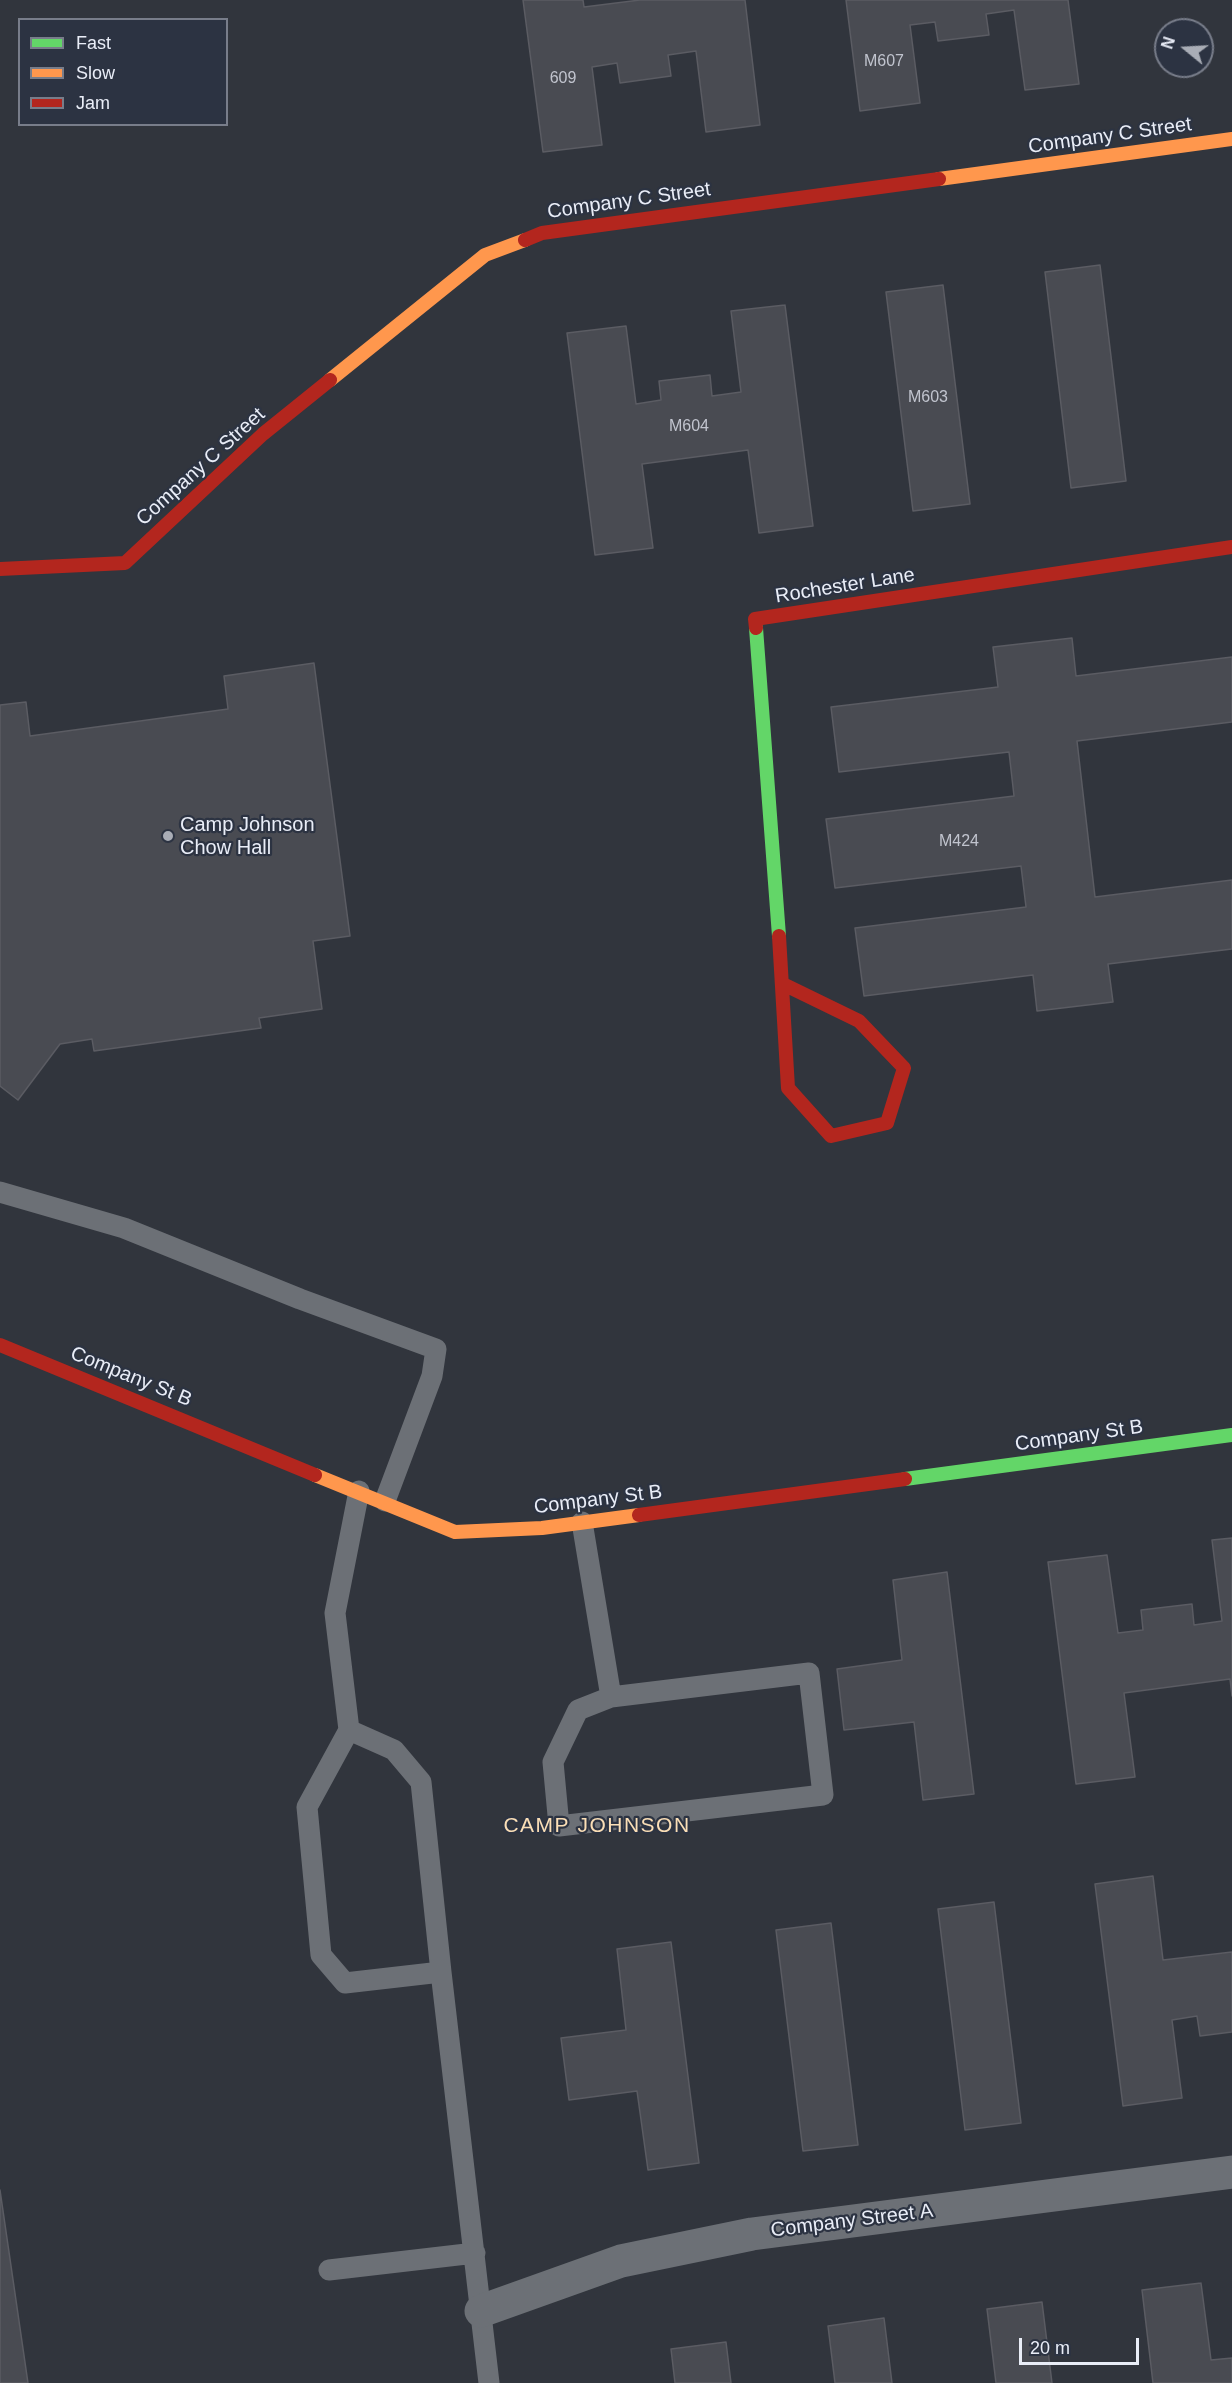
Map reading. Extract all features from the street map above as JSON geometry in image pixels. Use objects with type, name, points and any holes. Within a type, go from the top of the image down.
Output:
[{"type":"street","name":"Company C Street","points":[[0,569],[124,563],[263,434],[485,255],[542,233],[1232,139]]},
{"type":"street","name":"Rochester Lane","points":[[783,984],[860,1022],[904,1068],[887,1123],[831,1136],[788,1088],[783,984],[755,619],[1232,547]]},
{"type":"street","name":"Company St B","points":[[0,1345],[455,1532],[582,1522],[1232,1435]]},
{"type":"street","name":"Company Street A","points":[[481,2311],[621,2261],[752,2234],[1232,2172]]},
{"type":"lane","points":[[0,1192],[124,1228],[300,1299],[436,1349],[432,1377],[385,1502]]},
{"type":"lane","points":[[359,1491],[335,1612],[349,1730],[307,1807],[321,1955],[345,1983],[441,1972]]},
{"type":"lane","points":[[582,1522],[611,1697]]},
{"type":"lane","points":[[809,1673],[823,1795],[559,1827],[553,1762],[578,1710],[611,1697],[809,1673]]},
{"type":"lane","points":[[349,1730],[394,1750],[421,1782],[489,2383]]},
{"type":"lane","points":[[329,2270],[475,2253]]},
{"type":"building","points":[[523,0],[583,0],[584,7],[640,0],[745,0],[760,125],[706,132],[696,51],[668,55],[671,76],[620,83],[617,63],[592,67],[602,145],[543,152]]},
{"type":"building","points":[[846,0],[1068,0],[1079,84],[1025,90],[1014,10],[986,14],[989,35],[938,41],[935,22],[910,25],[920,103],[860,111]]},
{"type":"building","points":[[1100,265],[1126,481],[1071,488],[1045,272]]},
{"type":"building","points":[[943,285],[970,504],[913,511],[886,292]]},
{"type":"building","points":[[785,305],[813,526],[759,533],[748,450],[642,464],[653,548],[595,555],[567,333],[626,326],[636,404],[661,400],[659,381],[710,375],[712,396],[741,392],[731,311]]},
{"type":"building","points":[[1072,638],[1076,676],[1232,657],[1232,722],[1077,741],[1095,897],[1232,880],[1232,949],[1108,964],[1113,1002],[1037,1011],[1033,975],[864,996],[855,928],[1026,907],[1021,866],[835,888],[826,819],[1014,796],[1009,752],[839,772],[831,707],[998,687],[993,647]]},
{"type":"building","name":"Camp Johnson Chow Hall","points":[[314,663],[350,936],[313,941],[322,1009],[259,1018],[261,1028],[94,1051],[92,1039],[60,1044],[18,1100],[0,1086],[0,705],[26,702],[30,736],[228,709],[224,676]]},
{"type":"building","points":[[1232,1538],[1232,1696],[1230,1679],[1124,1693],[1135,1777],[1076,1784],[1048,1562],[1107,1555],[1118,1633],[1143,1630],[1141,1610],[1192,1604],[1194,1625],[1222,1621],[1212,1540]]},
{"type":"building","points":[[947,1572],[974,1794],[923,1800],[914,1722],[844,1730],[837,1669],[902,1660],[893,1580]]},
{"type":"building","points":[[1153,1876],[1163,1960],[1232,1952],[1232,2032],[1200,2036],[1197,2016],[1172,2020],[1182,2098],[1123,2106],[1095,1884]]},
{"type":"building","points":[[994,1902],[1021,2123],[965,2130],[938,1909]]},
{"type":"building","points":[[831,1923],[858,2145],[803,2151],[776,1930]]},
{"type":"building","points":[[671,1942],[699,2163],[648,2170],[637,2091],[569,2100],[561,2038],[626,2030],[617,1949]]},
{"type":"building","points":[[0,2190],[28,2383],[0,2383]]},
{"type":"building","points":[[1201,2283],[1211,2360],[1232,2358],[1232,2383],[1153,2383],[1142,2290]]},
{"type":"building","points":[[1042,2302],[1052,2383],[996,2383],[987,2309]]},
{"type":"building","points":[[884,2318],[892,2383],[835,2383],[828,2326]]},
{"type":"building","points":[[726,2342],[731,2383],[675,2383],[671,2349]]},
{"type":"traffic: fast","points":[[756,628],[779,936]]},
{"type":"traffic: fast","points":[[905,1479],[1232,1435]]},
{"type":"traffic: slow","points":[[939,179],[1232,139]]},
{"type":"traffic: slow","points":[[330,380],[485,255],[525,240]]},
{"type":"traffic: slow","points":[[315,1475],[455,1532],[542,1528],[639,1515]]},
{"type":"traffic: jam","points":[[525,240],[542,233],[939,179]]},
{"type":"traffic: jam","points":[[0,569],[125,563],[263,434],[330,380]]},
{"type":"traffic: jam","points":[[756,628],[755,619],[1232,547]]},
{"type":"traffic: jam","points":[[779,936],[788,1088],[831,1136],[887,1123],[904,1068],[859,1021],[783,984]]},
{"type":"traffic: jam","points":[[0,1345],[315,1475]]},
{"type":"traffic: jam","points":[[639,1515],[905,1479]]},
{"type":"place","name":"Camp Johnson Chow Hall","points":[[168,836]]},
{"type":"district","name":"CAMP JOHNSON","points":[[597,1826]]}]
